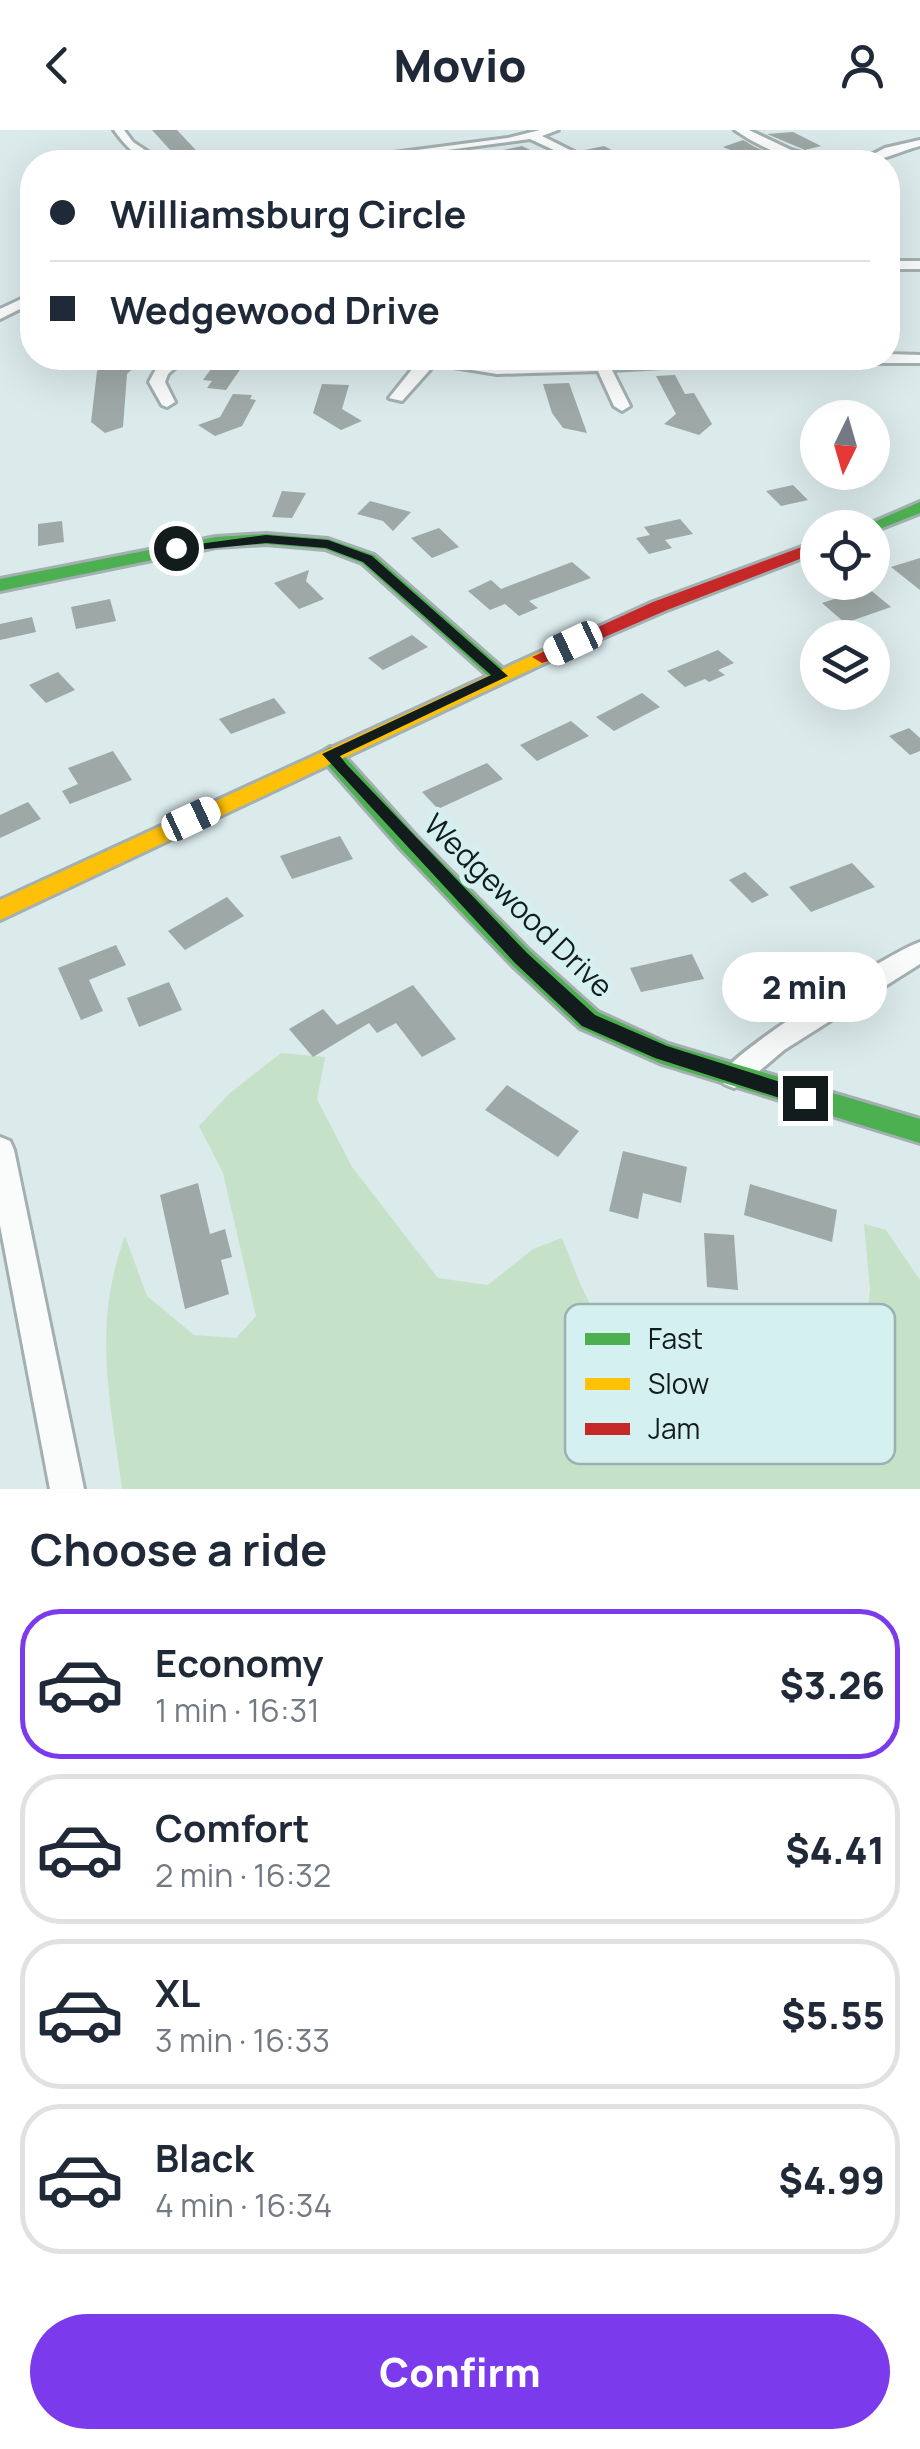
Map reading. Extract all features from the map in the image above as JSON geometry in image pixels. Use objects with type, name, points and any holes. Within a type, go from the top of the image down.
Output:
[{"type":"street","points":[[119,130],[139,150]]},
{"type":"street","points":[[399,150],[444,142],[533,136],[553,130]]},
{"type":"street","points":[[740,130],[782,150]]},
{"type":"street","points":[[533,136],[563,150]]},
{"type":"street","points":[[890,150],[920,143]]},
{"type":"street","points":[[0,298],[17,306]]},
{"type":"street","points":[[0,315],[20,304]]},
{"type":"street","points":[[165,370],[157,382],[167,402]]},
{"type":"street","points":[[397,398],[419,370]]},
{"type":"street","points":[[490,370],[547,370]]},
{"type":"street","points":[[605,370],[622,406]]},
{"type":"street","points":[[890,520],[920,508]]},
{"type":"street","points":[[0,586],[216,542],[266,539],[328,544],[368,559],[501,676]]},
{"type":"street","points":[[0,912],[501,676],[660,606],[800,553]]},
{"type":"street","name":"Wedgewood Drive","points":[[330,754],[408,842],[521,958],[589,1020],[634,1042],[734,1076],[920,1130]]},
{"type":"street","points":[[734,1076],[775,1042],[920,952]]},
{"type":"street","points":[[0,1150],[67,1489]]},
{"type":"green space","points":[[281,1053],[325,1057],[317,1099],[352,1167],[438,1278],[488,1285],[533,1249],[562,1238],[590,1304],[565,1304],[565,1464],[895,1464],[895,1304],[869,1304],[864,1224],[886,1230],[920,1280],[920,1489],[122,1489],[109,1393],[106,1332],[115,1269],[125,1236],[147,1296],[194,1335],[236,1338],[256,1316],[223,1173],[199,1126],[230,1093]]},
{"type":"building","points":[[152,130],[177,130],[196,150],[170,150]]},
{"type":"building","points":[[793,132],[821,146],[805,150],[767,134]]},
{"type":"building","points":[[743,140],[762,150],[730,150],[723,147]]},
{"type":"building","points":[[131,370],[127,374],[123,427],[105,433],[91,422],[97,371]]},
{"type":"building","points":[[210,370],[240,370],[226,390],[207,388],[212,381],[203,380]]},
{"type":"building","points":[[675,375],[685,394],[694,393],[712,424],[699,435],[664,424],[676,414],[656,376]]},
{"type":"building","points":[[569,383],[587,433],[563,428],[552,413],[543,384]]},
{"type":"building","points":[[322,384],[349,385],[342,409],[362,421],[341,430],[313,413]]},
{"type":"building","points":[[233,394],[252,395],[250,399],[256,400],[242,426],[215,436],[198,425],[220,417]]},
{"type":"building","points":[[793,485],[808,500],[781,506],[766,491]]},
{"type":"building","points":[[282,491],[306,493],[292,518],[272,517]]},
{"type":"building","points":[[370,501],[411,512],[393,531],[383,521],[357,514]]},
{"type":"building","points":[[680,519],[693,534],[665,540],[672,548],[649,554],[636,538],[650,535],[644,527]]},
{"type":"building","points":[[62,521],[64,542],[38,546],[38,524]]},
{"type":"building","points":[[439,528],[459,547],[432,558],[411,538]]},
{"type":"building","points":[[920,558],[920,590],[891,567]]},
{"type":"building","points":[[572,562],[591,578],[529,601],[538,608],[519,616],[505,604],[490,610],[468,591],[491,580],[501,589]]},
{"type":"building","points":[[309,570],[306,581],[324,599],[299,609],[274,583]]},
{"type":"building","points":[[110,599],[116,621],[76,629],[71,607]]},
{"type":"building","points":[[883,600],[891,607],[854,620],[842,620],[822,603]]},
{"type":"building","points":[[32,617],[36,632],[0,640],[0,624]]},
{"type":"building","points":[[412,635],[428,647],[383,670],[368,658]]},
{"type":"building","points":[[718,650],[734,663],[718,670],[725,675],[709,682],[705,679],[685,687],[667,671]]},
{"type":"building","points":[[58,672],[75,690],[46,703],[29,685]]},
{"type":"building","points":[[642,693],[660,707],[614,731],[596,717]]},
{"type":"building","points":[[274,698],[286,713],[231,734],[219,719]]},
{"type":"building","points":[[571,721],[589,736],[537,761],[520,745]]},
{"type":"building","points":[[909,728],[920,738],[920,751],[910,755],[889,736]]},
{"type":"building","points":[[113,751],[132,780],[70,804],[62,791],[78,784],[68,768]]},
{"type":"building","points":[[487,763],[503,779],[438,809],[422,792]]},
{"type":"building","points":[[28,802],[41,819],[0,838],[0,815]]},
{"type":"building","points":[[340,836],[353,859],[292,879],[280,856]]},
{"type":"building","points":[[852,863],[875,887],[811,912],[789,887]]},
{"type":"building","points":[[745,872],[769,895],[752,903],[729,880]]},
{"type":"building","points":[[227,897],[244,916],[185,950],[168,931]]},
{"type":"building","points":[[116,945],[126,965],[89,980],[103,1011],[81,1020],[58,968]]},
{"type":"building","points":[[692,954],[704,979],[641,992],[630,968]]},
{"type":"building","points":[[169,982],[182,1010],[139,1027],[127,998]]},
{"type":"building","points":[[413,985],[456,1039],[422,1057],[396,1023],[377,1033],[369,1023],[313,1057],[289,1029],[323,1009],[337,1025]]},
{"type":"building","points":[[507,1085],[579,1131],[558,1157],[485,1110]]},
{"type":"building","points":[[623,1151],[687,1167],[681,1203],[643,1193],[638,1219],[609,1211]]},
{"type":"building","points":[[198,1183],[210,1234],[225,1229],[232,1257],[221,1260],[229,1294],[185,1309],[160,1195]]},
{"type":"building","points":[[750,1184],[837,1210],[832,1242],[744,1215]]},
{"type":"building","points":[[704,1233],[734,1235],[738,1290],[707,1287]]},
{"type":"traffic: fast","points":[[890,519],[920,507]]},
{"type":"traffic: fast","points":[[0,585],[216,542],[266,539],[328,544],[368,559],[501,676]]},
{"type":"traffic: fast","points":[[330,754],[408,842],[521,958],[589,1020],[662,1053],[920,1131]]},
{"type":"traffic: slow","points":[[0,911],[542,657]]},
{"type":"traffic: jam","points":[[542,657],[660,606],[800,553]]},
{"type":"route","points":[[176,548],[266,539],[328,544],[368,559],[501,676],[330,754],[341,768],[521,958],[589,1020],[662,1053],[805,1098]]}]
